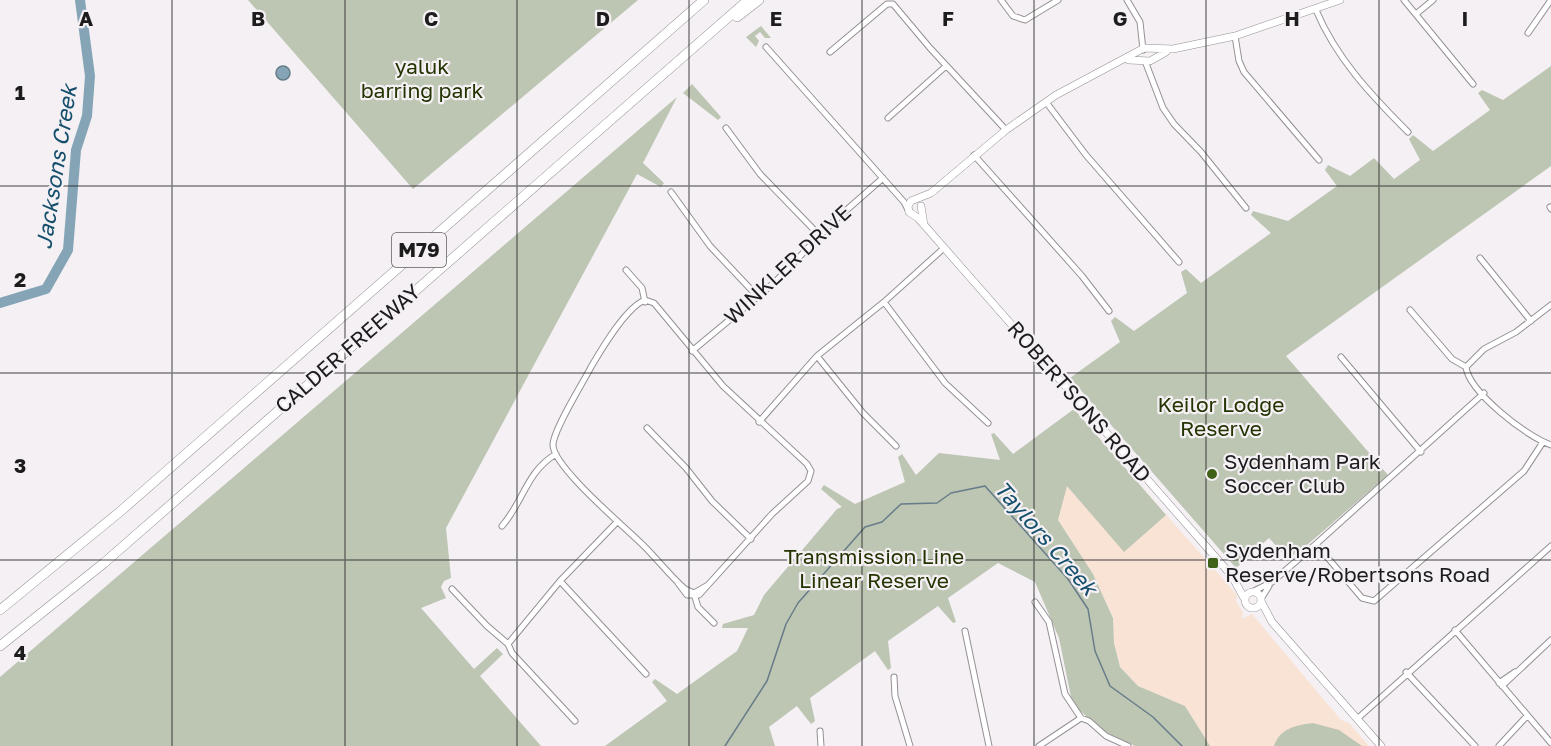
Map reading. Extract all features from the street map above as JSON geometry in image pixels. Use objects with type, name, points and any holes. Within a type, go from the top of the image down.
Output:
[{"type":"highway","name":"CALDER FREEWAY","points":[[0,610],[122,510],[704,0]]},
{"type":"highway","name":"CALDER FREEWAY","points":[[0,647],[104,563],[748,0]]},
{"type":"highway","points":[[621,111],[759,0]]},
{"type":"street","points":[[1001,0],[1013,16],[1025,20],[1058,0]]},
{"type":"street","points":[[1127,0],[1140,22],[1144,60],[1153,75],[1163,108],[1246,208]]},
{"type":"street","points":[[910,212],[921,208],[931,193],[1006,130],[1078,81],[1142,50],[1153,53],[1235,36],[1340,0]]},
{"type":"street","points":[[1404,0],[1473,84]]},
{"type":"street","points":[[1416,14],[1433,0]]},
{"type":"street","points":[[1528,33],[1551,0]]},
{"type":"street","points":[[830,52],[887,3],[891,3],[1006,130]]},
{"type":"street","points":[[1316,10],[1332,46],[1369,92],[1408,132]]},
{"type":"street","points":[[1143,36],[1153,53],[1153,75]]},
{"type":"street","points":[[1235,36],[1239,61],[1244,72],[1319,160]]},
{"type":"street","points":[[766,47],[883,178],[910,212]]},
{"type":"street","points":[[1121,62],[1144,60],[1153,53]]},
{"type":"street","points":[[888,118],[946,66]]},
{"type":"street","points":[[1046,102],[1086,155],[1179,262]]},
{"type":"street","points":[[726,129],[760,174],[820,236]]},
{"type":"street","points":[[974,155],[1082,276],[1109,311]]},
{"type":"street","name":"WINKLER DRIVE","points":[[692,351],[758,297],[883,178]]},
{"type":"street","points":[[671,192],[710,246],[758,297]]},
{"type":"street","points":[[895,193],[914,200],[921,208]]},
{"type":"street","points":[[910,212],[908,204],[931,193]]},
{"type":"street","name":"ROBERTSONS ROAD","points":[[921,208],[926,227]]},
{"type":"street","name":"ROBERTSONS ROAD","points":[[910,212],[926,227],[1232,576],[1246,605],[1253,608]]},
{"type":"street","points":[[759,422],[817,356],[884,302],[944,248]]},
{"type":"street","points":[[1480,258],[1531,321]]},
{"type":"street","points":[[626,270],[642,288],[645,302],[658,310],[692,351],[759,422],[801,459],[809,472],[803,483],[708,585],[694,595]]},
{"type":"street","points":[[645,302],[633,310],[603,347],[562,421],[556,440],[556,454],[565,467],[617,522],[678,583],[694,595],[700,610],[714,623]]},
{"type":"street","points":[[884,302],[945,383],[988,423]]},
{"type":"street","points":[[1466,367],[1490,345],[1531,321],[1551,305]]},
{"type":"street","points":[[1410,310],[1452,359],[1466,367],[1468,375],[1514,424],[1551,445]]},
{"type":"street","points":[[817,356],[863,413],[896,446]]},
{"type":"street","points":[[1341,357],[1421,452]]},
{"type":"street","points":[[1244,598],[1272,582],[1485,395]]},
{"type":"street","points":[[647,428],[686,468],[712,501],[751,538]]},
{"type":"street","points":[[1316,544],[1362,598],[1374,601],[1524,471],[1543,442]]},
{"type":"street","points":[[502,526],[516,509],[530,476],[542,463],[556,454]]},
{"type":"street","points":[[508,644],[560,581],[617,522]]},
{"type":"street","points":[[1355,717],[1551,546]]},
{"type":"street","name":"ROBERTSONS ROAD","points":[[1232,576],[1253,591],[1261,600]]},
{"type":"street","points":[[560,581],[646,674]]},
{"type":"street","points":[[1272,582],[1253,608],[1272,622],[1381,746]]},
{"type":"street","points":[[452,589],[487,626],[508,644],[512,653],[575,721]]},
{"type":"street","points":[[1261,600],[1272,622]]},
{"type":"street","points":[[1035,602],[1049,622],[1065,694],[1081,718],[1089,721],[1106,736],[1128,746]]},
{"type":"street","points":[[965,631],[989,746]]},
{"type":"street","points":[[1453,632],[1549,739],[1551,732]]},
{"type":"street","points":[[1500,685],[1551,640]]},
{"type":"street","points":[[1408,671],[1475,746]]},
{"type":"street","points":[[894,677],[896,696],[910,746]]},
{"type":"street","points":[[1039,746],[1081,718]]},
{"type":"street","points":[[1499,746],[1528,718]]},
{"type":"street","points":[[820,731],[821,746]]},
{"type":"shaded area","points":[[1109,450],[1237,595],[1236,601],[1243,613],[1241,619],[1252,614],[1341,720],[1349,723],[1369,746],[1210,746],[1185,706],[1138,686],[1120,667],[1114,643],[1113,617],[1093,574],[1058,520],[1066,487]]},
{"type":"green space","name":"yaluk barring park","points":[[248,0],[638,0],[413,189]]},
{"type":"green space","points":[[761,26],[771,38],[765,38],[760,32],[755,36],[759,41],[756,47],[746,37]]},
{"type":"green space","name":"Keilor Lodge Reserve","points":[[1551,66],[1551,166],[1286,356],[1388,475],[1299,552],[1287,558],[1269,538],[1236,568],[1070,378],[1120,342],[1111,321],[1115,317],[1134,331],[1187,293],[1181,272],[1186,269],[1201,283],[1271,233],[1251,215],[1253,211],[1288,221],[1337,186],[1325,170],[1328,165],[1350,176],[1374,158],[1394,179],[1420,160],[1409,139],[1413,135],[1433,151],[1490,110],[1478,93],[1482,90],[1503,100]]},
{"type":"green space","points":[[692,84],[721,117],[718,120],[683,93]]},
{"type":"green space","points":[[677,97],[643,163],[664,183],[661,187],[637,174],[446,528],[451,578],[444,581],[441,587],[446,598],[421,608],[474,669],[497,648],[503,654],[480,676],[541,746],[0,746],[0,677]]},
{"type":"green space","name":"Transmission Line Linear Reserve","points":[[1074,409],[1166,515],[1124,552],[1067,486],[1058,520],[1093,574],[1113,618],[1114,643],[1120,667],[1138,686],[1185,706],[1210,746],[1135,746],[1104,731],[1079,710],[1071,697],[1059,638],[1035,582],[998,563],[948,598],[956,622],[953,623],[938,606],[888,641],[891,668],[888,670],[875,651],[810,698],[815,721],[811,724],[797,706],[769,727],[775,746],[605,746],[667,701],[652,682],[655,679],[677,694],[737,651],[748,628],[722,628],[723,624],[754,615],[764,595],[837,509],[842,507],[821,489],[824,485],[855,504],[905,482],[898,457],[902,454],[916,475],[939,453],[1000,460],[991,434],[994,433],[1013,454]]},
{"type":"green space","points":[[1313,723],[1339,730],[1362,746],[1274,746],[1285,731],[1295,726]]},
{"type":"water","points":[[280,66],[286,66],[290,73],[286,80],[280,80],[276,76],[276,70]]},
{"type":"waterway","name":"Jacksons Creek","points":[[0,303],[46,289],[68,250],[76,150],[87,116],[90,76],[80,0]]},
{"type":"waterway","name":"Taylors Creek","points":[[725,746],[767,681],[786,624],[798,603],[865,527],[882,522],[901,504],[937,503],[951,493],[985,486],[1068,579],[1088,609],[1095,651],[1110,686],[1153,717],[1182,746]]},
{"type":"place","name":"Sydenham Park Soccer Club","points":[[1212,474]]},
{"type":"place","name":"Sydenham Reserve/Robertsons Road","points":[[1213,563]]}]
